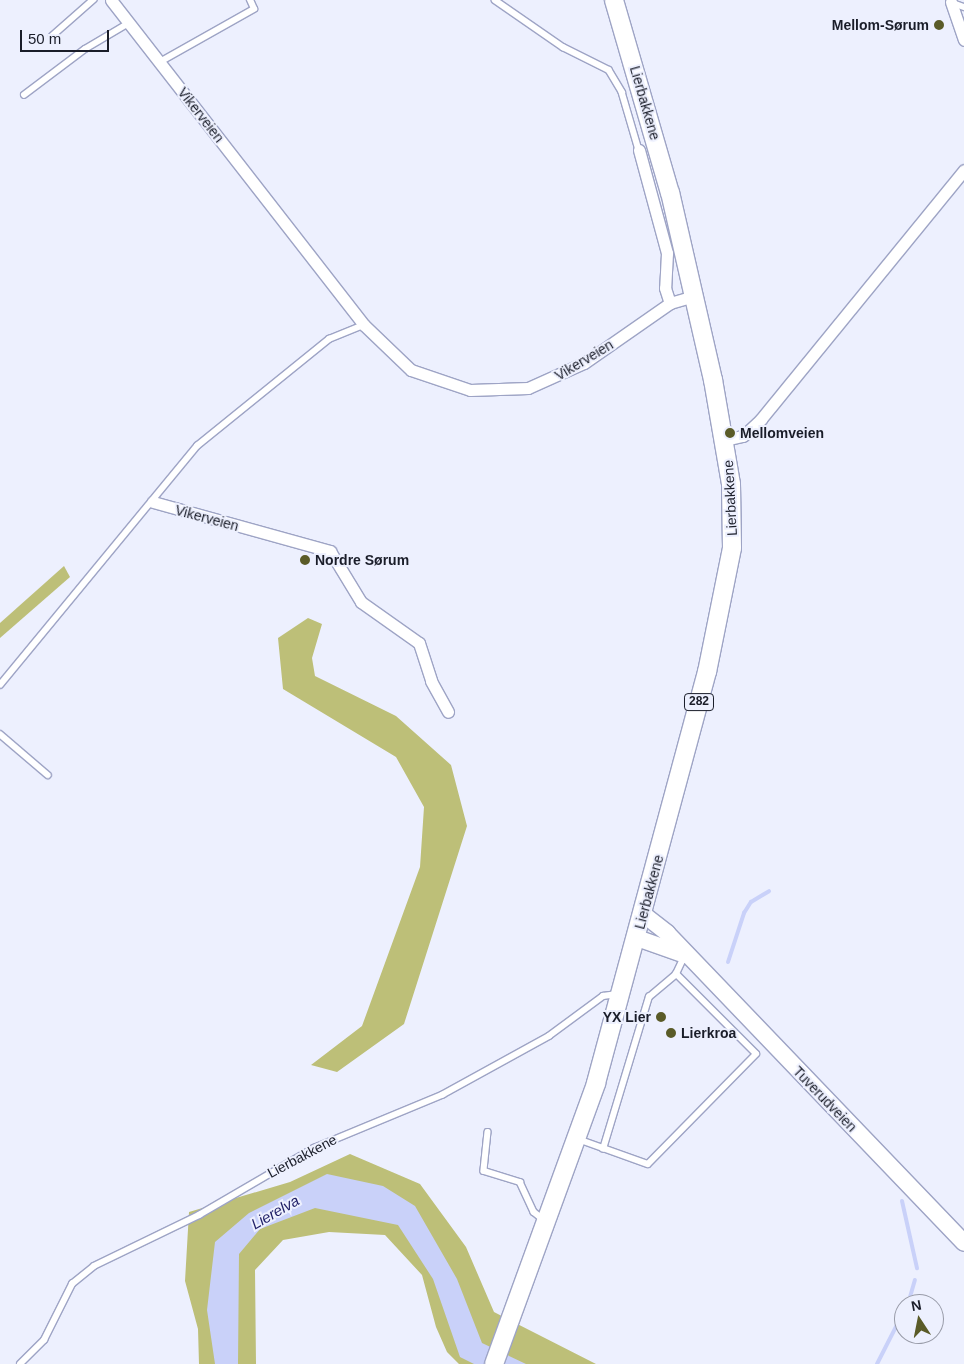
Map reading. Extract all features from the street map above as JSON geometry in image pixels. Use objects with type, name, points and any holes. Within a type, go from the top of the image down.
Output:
[{"type":"main road","name":"Lierbakkene","points":[[494,1364],[578,1138],[621,996],[730,569],[733,505],[725,440],[695,296],[614,0]]},
{"type":"main road","name":"Tuverudveien","points":[[643,914],[685,955],[964,1244]]},
{"type":"main road","name":"Tuverudveien","points":[[637,938],[685,955]]},
{"type":"street","name":"Vikerveien","points":[[111,0],[364,326],[410,370],[459,388],[500,392],[528,388],[574,369],[670,303],[695,296]]},
{"type":"street","points":[[950,1],[964,40]]},
{"type":"street","points":[[639,150],[667,253],[665,288],[670,303]]},
{"type":"street","points":[[725,440],[743,436],[761,419],[964,170]]},
{"type":"street","name":"Vikerveien","points":[[153,502],[330,551],[362,602],[419,643],[430,681],[448,712]]},
{"type":"lane","points":[[160,62],[254,9],[250,0]]},
{"type":"lane","points":[[495,0],[563,47],[609,70],[622,92],[639,150]]},
{"type":"lane","points":[[52,36],[89,1]]},
{"type":"lane","points":[[950,1],[964,7]]},
{"type":"lane","points":[[24,95],[129,23]]},
{"type":"lane","name":"Vikerveien","points":[[153,502],[183,461],[215,429],[329,340],[364,326]]},
{"type":"lane","points":[[0,685],[153,502]]},
{"type":"lane","points":[[0,734],[48,775]]},
{"type":"lane","points":[[603,1149],[649,997],[676,974],[685,955]]},
{"type":"lane","points":[[578,1138],[603,1149],[648,1164],[756,1054],[676,974]]},
{"type":"lane","name":"Lierbakkene","points":[[20,1364],[50,1331],[72,1284],[94,1266],[199,1214],[314,1148],[442,1095],[549,1036],[603,996],[621,996]]},
{"type":"lane","points":[[488,1132],[484,1170],[520,1182],[534,1212],[548,1222]]},
{"type":"green space","points":[[64,566],[70,577],[0,638],[0,623]]},
{"type":"green space","points":[[308,618],[322,624],[312,658],[315,676],[396,716],[451,765],[467,826],[404,1024],[337,1072],[311,1065],[362,1026],[420,867],[424,807],[396,757],[283,689],[278,638]]},
{"type":"green space","points":[[350,1154],[420,1184],[466,1247],[494,1312],[596,1364],[459,1364],[447,1352],[436,1327],[422,1275],[385,1235],[329,1232],[283,1240],[255,1270],[256,1364],[199,1364],[198,1329],[185,1281],[189,1212],[290,1182]]},
{"type":"water","name":"Lierelva","points":[[327,1174],[383,1186],[415,1206],[457,1279],[482,1343],[526,1364],[474,1364],[460,1357],[433,1279],[398,1225],[315,1208],[260,1229],[239,1254],[238,1364],[215,1364],[207,1310],[215,1242],[249,1213]]},
{"type":"waterway","points":[[728,962],[744,913],[751,902],[769,891]]},
{"type":"waterway","points":[[902,1201],[917,1268]]},
{"type":"waterway","points":[[911,1294],[915,1280]]},
{"type":"waterway","points":[[877,1364],[894,1331]]},
{"type":"place","name":"Mellom-Sørum","points":[[939,25]]},
{"type":"place","name":"Mellomveien","points":[[730,433]]},
{"type":"place","name":"Nordre Sørum","points":[[305,560]]},
{"type":"place","name":"YX Lier","points":[[661,1017]]},
{"type":"place","name":"Lierkroa","points":[[671,1033]]}]
